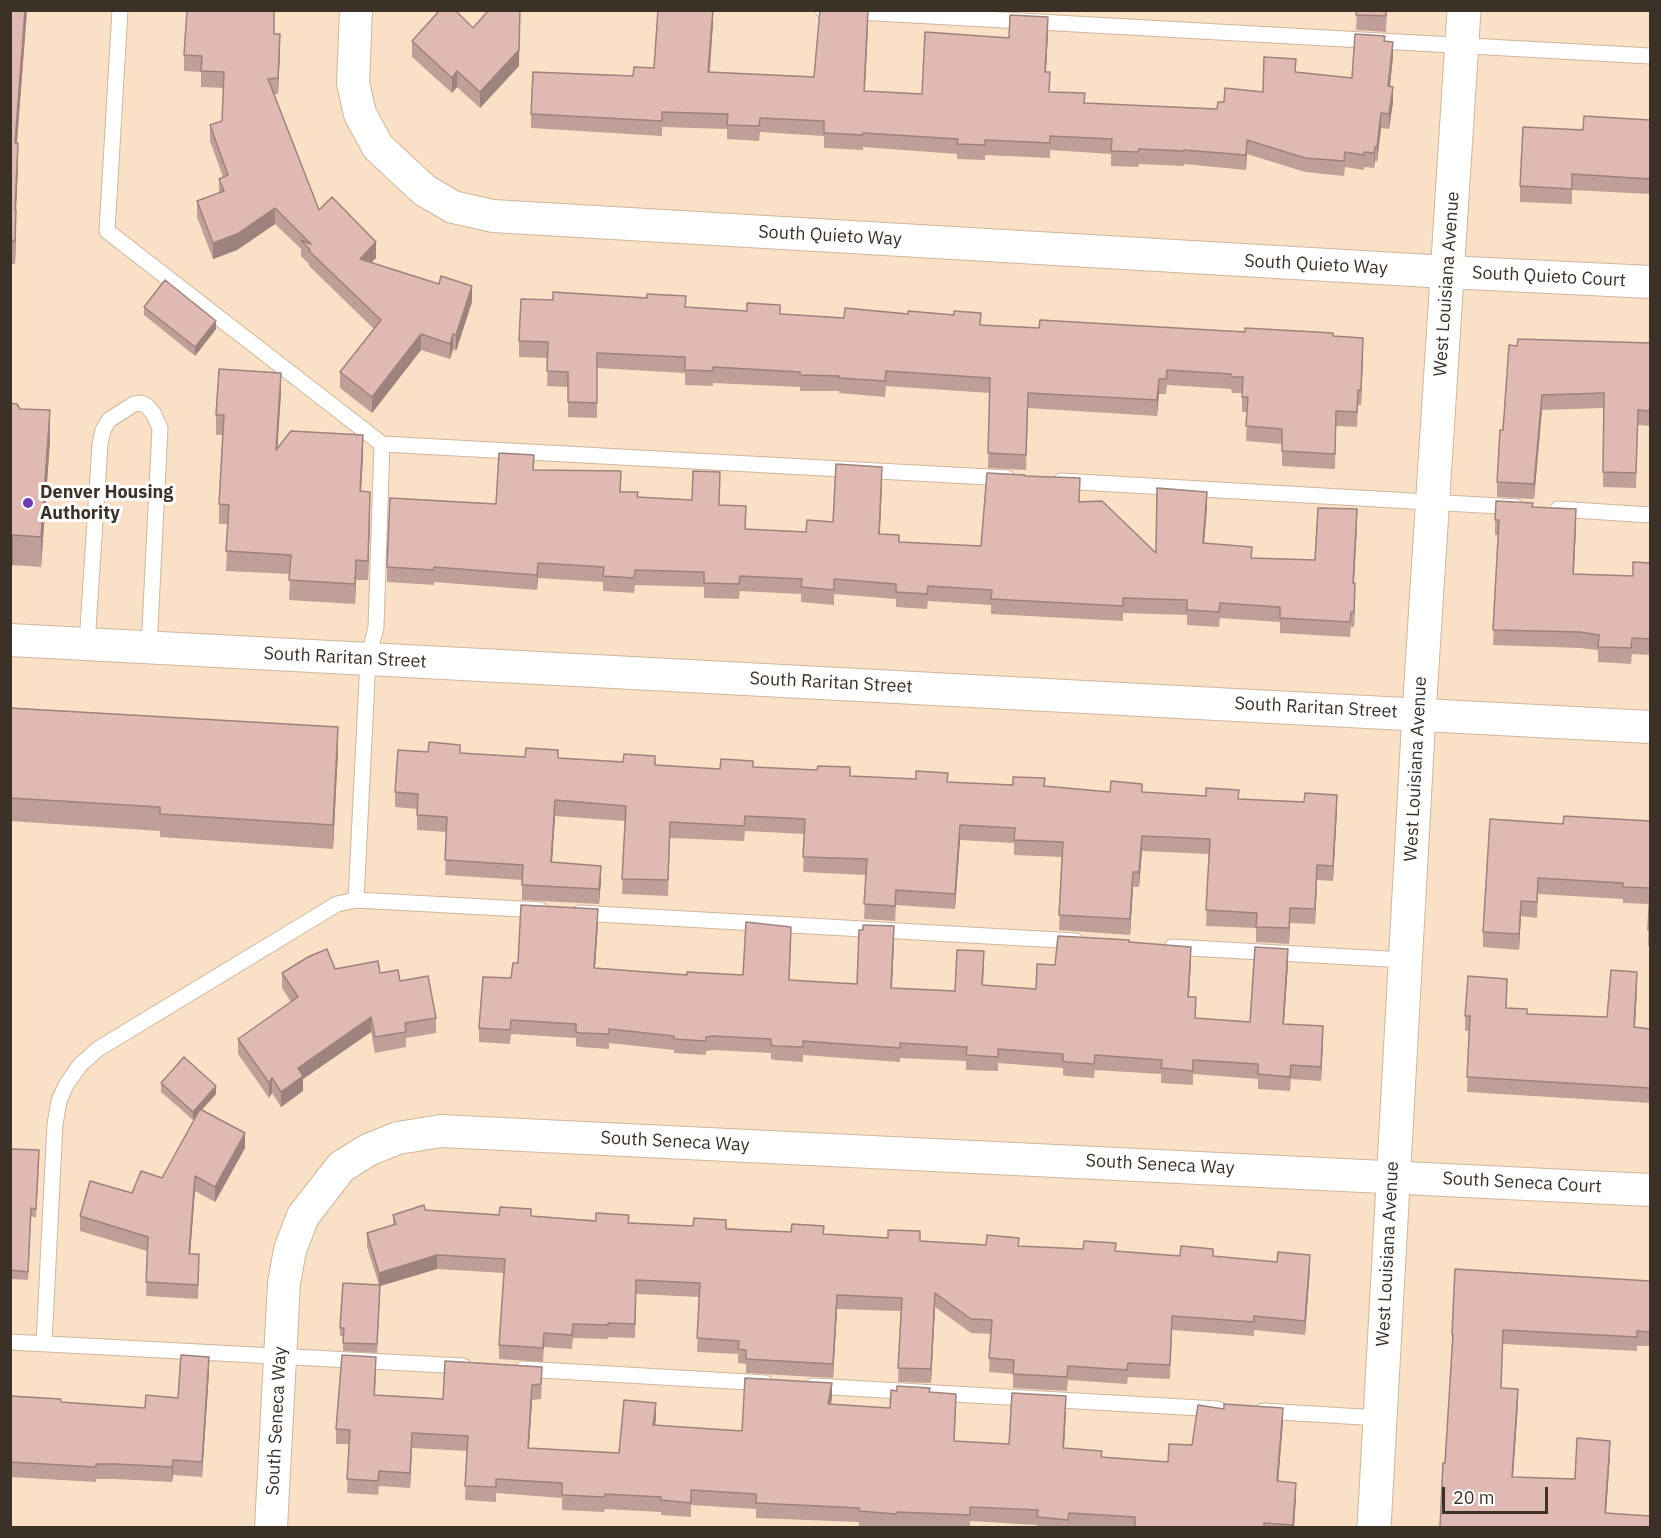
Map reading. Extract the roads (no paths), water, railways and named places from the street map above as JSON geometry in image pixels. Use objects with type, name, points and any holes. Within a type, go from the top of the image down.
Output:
[{"type":"street","name":"South Quieto Way","points":[[357,10],[353,83],[360,114],[378,147],[423,190],[453,207],[505,217],[1447,272]]},
{"type":"street","name":"West Louisiana Avenue","points":[[1374,1527],[1419,714],[1464,10]]},
{"type":"street","name":"South Quieto Court","points":[[1447,272],[1650,282]]},
{"type":"street","name":"South Raritan Street","points":[[10,640],[1650,727]]},
{"type":"street","name":"South Seneca Way","points":[[271,1527],[284,1283],[290,1250],[303,1216],[342,1167],[368,1150],[398,1138],[441,1131],[1393,1176]]},
{"type":"street","name":"South Seneca Court","points":[[1393,1176],[1650,1190]]},
{"type":"lane","points":[[120,10],[107,231],[382,444],[1027,479]]},
{"type":"lane","points":[[823,10],[1650,56]]},
{"type":"lane","points":[[87,644],[100,444],[103,430],[109,420],[134,404],[141,403],[153,413],[160,428],[149,648]]},
{"type":"lane","points":[[356,900],[368,659],[376,627],[382,444]]},
{"type":"lane","points":[[1051,481],[1650,514]]},
{"type":"lane","points":[[44,1343],[54,1124],[59,1101],[66,1085],[80,1065],[98,1049],[337,904],[356,900],[1095,942]]},
{"type":"lane","points":[[1155,946],[1405,960]]},
{"type":"lane","points":[[10,1342],[483,1367]]},
{"type":"lane","points":[[507,1368],[1379,1418]]},
{"type":"place","name":"Denver Housing Authority","points":[[28,503]]}]
